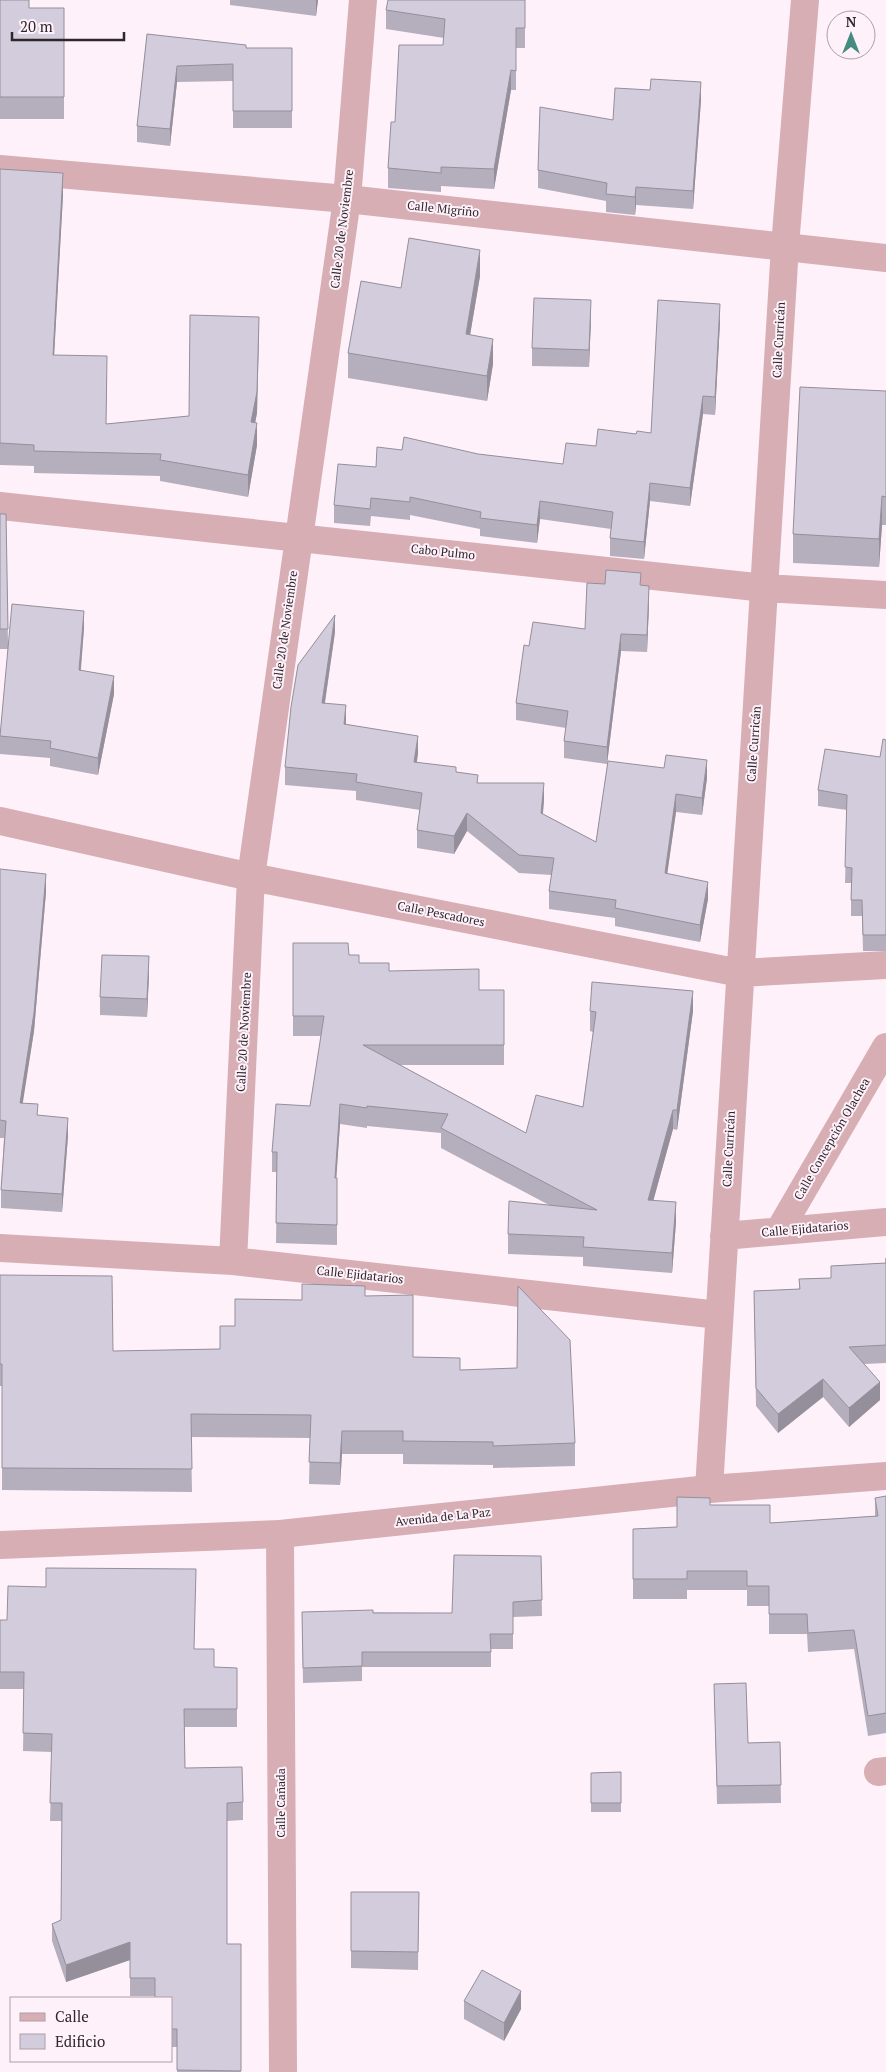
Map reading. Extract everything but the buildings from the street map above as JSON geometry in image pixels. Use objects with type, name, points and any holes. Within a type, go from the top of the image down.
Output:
[{"type":"street","name":"Calle 20 de Noviembre","points":[[233,1262],[251,877],[347,199],[363,0]]},
{"type":"street","name":"Calle Curricán","points":[[709,1489],[785,246],[805,0]]},
{"type":"street","name":"Calle Migriño","points":[[0,169],[347,199],[886,258]]},
{"type":"street","name":"Cabo Pulmo","points":[[0,506],[298,536],[765,588],[886,595]]},
{"type":"street","name":"Calle Pescadores","points":[[0,821],[251,877],[740,973],[886,965]]},
{"type":"street","name":"Calle Concepción Olachea","points":[[779,1231],[886,1047]]},
{"type":"street","name":"Calle Ejidatarios","points":[[724,1236],[886,1222]]},
{"type":"street","name":"Calle Ejidatarios","points":[[0,1248],[233,1262],[719,1315]]},
{"type":"street","name":"Avenida de La Paz","points":[[0,1545],[280,1534],[709,1489],[886,1476]]},
{"type":"street","name":"Calle Cañada","points":[[280,1534],[283,2072]]}]
